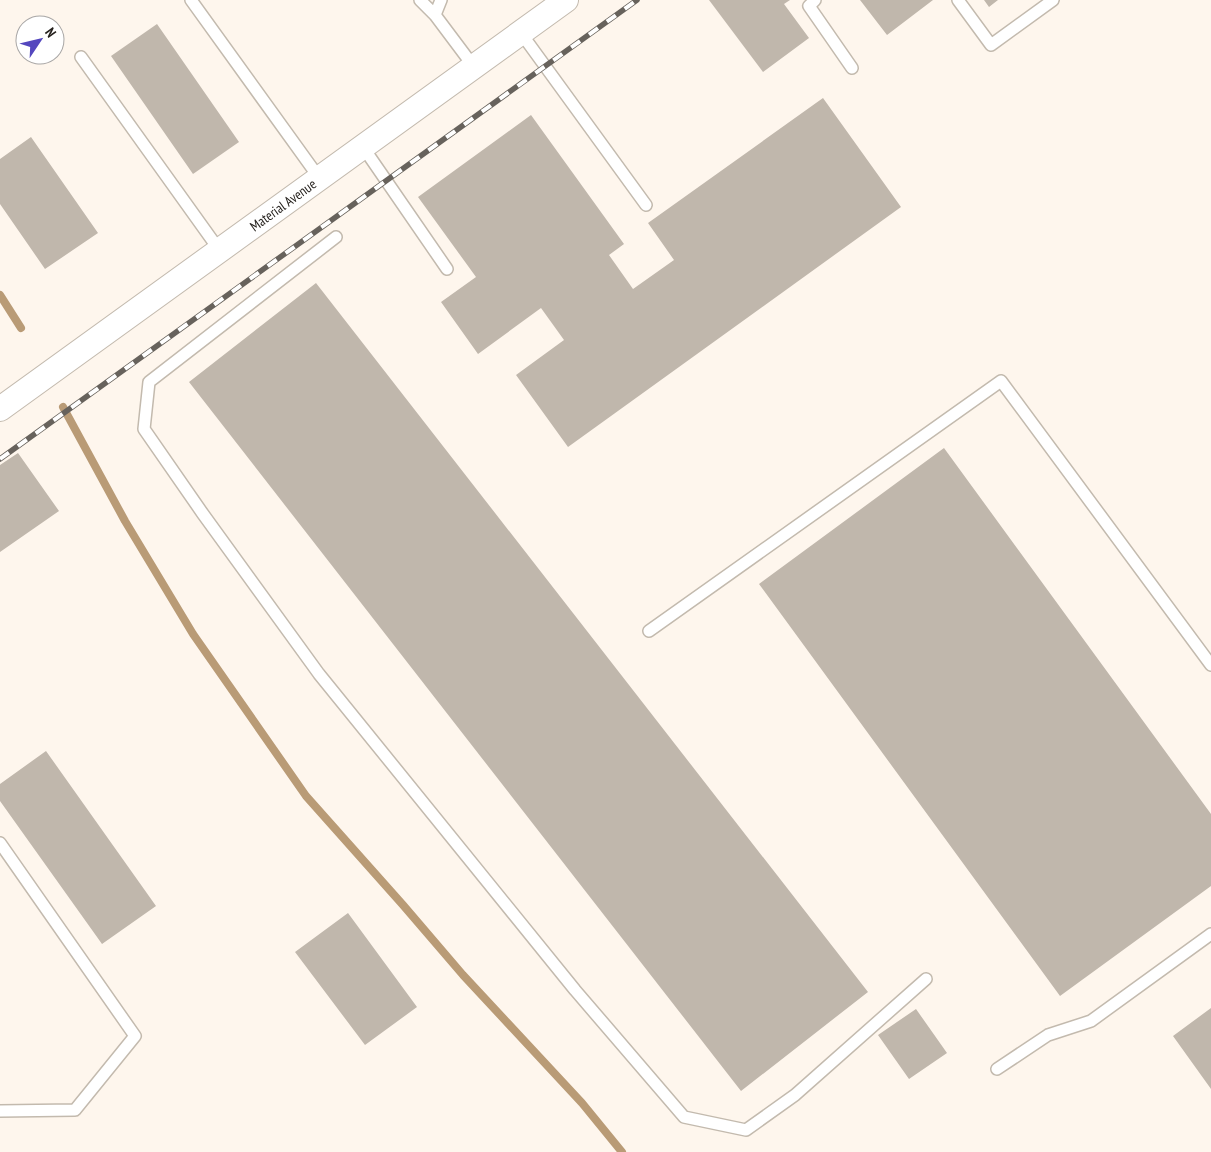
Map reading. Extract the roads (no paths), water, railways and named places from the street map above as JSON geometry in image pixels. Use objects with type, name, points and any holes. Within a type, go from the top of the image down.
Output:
[{"type":"street","name":"Material Avenue","points":[[0,410],[566,0]]},
{"type":"lane","points":[[192,0],[320,179]]},
{"type":"lane","points":[[420,0],[435,15],[474,67]]},
{"type":"lane","points":[[435,15],[441,0]]},
{"type":"lane","points":[[815,0],[809,6],[852,68]]},
{"type":"lane","points":[[958,0],[991,45],[1053,0]]},
{"type":"lane","points":[[521,33],[646,205]]},
{"type":"lane","points":[[81,57],[220,251]]},
{"type":"lane","points":[[364,147],[447,269]]},
{"type":"lane","points":[[336,237],[149,382],[144,429],[202,514],[319,674],[576,990],[684,1116],[746,1130],[795,1095],[926,979]]},
{"type":"lane","points":[[649,631],[1001,381],[1211,665]]},
{"type":"lane","points":[[0,843],[135,1036],[75,1110],[0,1110]]},
{"type":"lane","points":[[997,1069],[1048,1035],[1091,1021],[1211,934]]},
{"type":"waterway","points":[[0,295],[21,328]]},
{"type":"waterway","points":[[63,407],[125,521],[193,634],[306,796],[463,975],[582,1103],[622,1152]]},
{"type":"railway","points":[[0,459],[637,0]]}]
